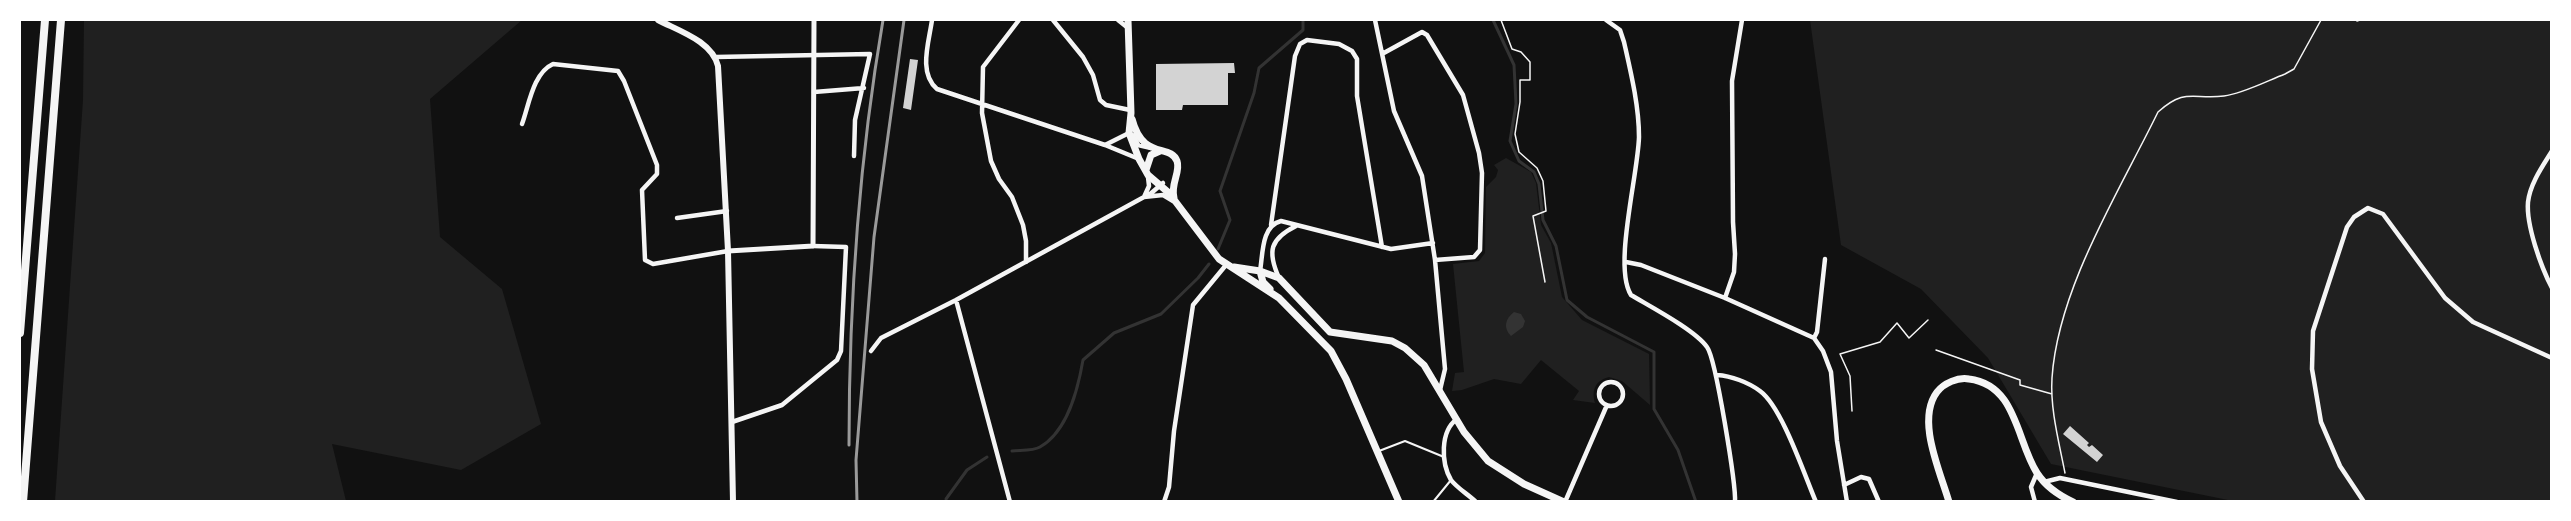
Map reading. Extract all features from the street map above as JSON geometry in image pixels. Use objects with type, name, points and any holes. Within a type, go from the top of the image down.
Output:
[{"type":"highway","points":[[20,333],[45,20]]},
{"type":"highway","points":[[23,501],[61,20]]},
{"type":"main road","points":[[658,20],[707,46],[716,57],[727,211],[733,501]]},
{"type":"main road","points":[[1128,20],[1130,111],[1127,131],[1139,159],[1147,173],[1160,183],[1177,203],[1214,254],[1226,265],[1279,298]]},
{"type":"main road","points":[[1130,111],[1138,137],[1150,148],[1171,153],[1177,162],[1173,191],[1177,203]]},
{"type":"main road","points":[[1147,173],[1151,155],[1160,151]]},
{"type":"main road","points":[[1160,183],[1175,177]]},
{"type":"main road","points":[[1226,265],[1260,271],[1279,278],[1330,332],[1399,345],[1425,365],[1476,448],[1488,461],[1524,484],[1564,501]]},
{"type":"main road","points":[[1260,271],[1263,282],[1326,344],[1346,379],[1399,501]]},
{"type":"main road","points":[[1326,344],[1325,335],[1330,332]]},
{"type":"main road","points":[[1949,501],[1927,424],[1929,405],[1938,390],[1950,381],[1965,378],[1982,380],[1996,389],[2006,401],[2037,473],[2049,488],[2073,501]]},
{"type":"street","points":[[813,246],[814,20]]},
{"type":"street","points":[[932,20],[926,70],[928,82],[937,89],[1105,145],[1139,159]]},
{"type":"street","points":[[1019,20],[983,67],[984,106],[982,113],[991,160],[999,179],[1012,197],[1023,225],[1026,262]]},
{"type":"street","points":[[1053,20],[1083,57],[1093,75],[1100,100],[1106,105],[1130,111]]},
{"type":"street","points":[[1118,20],[1128,28]]},
{"type":"street","points":[[1375,20],[1394,111],[1422,176],[1436,260],[1445,369],[1440,390]]},
{"type":"street","points":[[1606,20],[1620,30],[1624,42],[1637,117],[1637,156],[1626,244],[1625,285],[1631,295],[1697,337],[1708,348],[1717,375],[1735,482],[1735,501]]},
{"type":"street","points":[[1725,298],[1734,272],[1732,81],[1742,20]]},
{"type":"street","points":[[1382,54],[1422,32],[1427,35],[1455,79],[1479,153],[1482,173],[1480,250],[1474,257],[1436,260]]},
{"type":"street","points":[[1260,271],[1266,236],[1271,225],[1297,50],[1300,44],[1307,40],[1339,44],[1352,51],[1357,59],[1357,96],[1382,247]]},
{"type":"street","points":[[716,57],[870,54],[855,120],[854,156]]},
{"type":"street","points":[[522,124],[544,68],[553,64],[618,71],[657,165],[657,174],[642,190],[645,260],[653,264],[728,251],[813,246],[846,247],[841,351],[837,360],[782,405],[732,422]]},
{"type":"street","points":[[814,92],[864,88]]},
{"type":"street","points":[[1105,145],[1127,131],[1134,136],[1138,145],[1150,148]]},
{"type":"street","points":[[1116,140],[1119,151]]},
{"type":"street","points":[[2552,152],[2535,178],[2528,203],[2532,233],[2552,288]]},
{"type":"street","points":[[1146,196],[1149,186],[1147,173]]},
{"type":"street","points":[[871,351],[881,338],[956,300],[1146,196],[1160,183]]},
{"type":"street","points":[[1146,196],[1162,195],[1177,203]]},
{"type":"street","points":[[2364,501],[2340,466],[2321,422],[2312,369],[2313,331],[2347,227],[2354,217],[2368,208],[2383,214],[2445,298],[2473,322],[2552,358]]},
{"type":"street","points":[[677,218],[727,211]]},
{"type":"street","points":[[1271,225],[1281,221],[1391,249],[1433,243]]},
{"type":"street","points":[[1279,278],[1272,262],[1271,254],[1274,243],[1282,233],[1296,225]]},
{"type":"street","points":[[1814,338],[1817,332],[1825,259]]},
{"type":"street","points":[[1626,262],[1641,265],[1725,298],[1814,338],[1823,351],[1830,372],[1847,501]]},
{"type":"street","points":[[1164,501],[1169,487],[1174,431],[1193,305],[1226,265]]},
{"type":"street","points":[[956,300],[1010,501]]},
{"type":"street","points":[[1717,375],[1729,376],[1760,391],[1778,413],[1816,501]]},
{"type":"street","points":[[1605,384],[1616,384],[1622,389],[1623,397],[1618,404],[1607,405],[1601,401],[1600,390],[1605,384]]},
{"type":"street","points":[[1564,501],[1607,405]]},
{"type":"street","points":[[1457,419],[1451,423],[1445,433],[1444,457],[1451,480],[1476,501]]},
{"type":"street","points":[[2035,501],[2031,487],[2037,473]]},
{"type":"street","points":[[1844,485],[1861,477],[1869,478],[1879,501]]},
{"type":"street","points":[[2044,482],[2067,479],[2177,501]]},
{"type":"lane","points":[[1376,452],[1405,441],[1444,457]]},
{"type":"lane","points":[[1432,501],[1451,480]]},
{"type":"path","points":[[1501,20],[1512,49],[1521,52],[1530,62],[1530,80],[1520,80],[1520,102],[1515,134],[1520,152],[1537,168],[1543,181],[1546,211],[1533,216],[1545,282]]},
{"type":"path","points":[[2067,479],[2053,395],[2052,380],[2056,345],[2094,236],[2158,111],[2173,98],[2224,96],[2294,69],[2321,20]]},
{"type":"path","points":[[1852,411],[1850,376],[1840,354],[1880,342],[1897,323],[1909,338],[1928,320]]},
{"type":"path","points":[[1936,350],[2020,380],[2020,385],[2053,395]]},
{"type":"shaded area","points":[[84,20],[522,20],[430,99],[440,237],[502,289],[541,424],[461,470],[332,444],[346,501],[55,501],[83,100]]},
{"type":"shaded area","points":[[1810,20],[2551,20],[2551,501],[2233,501],[2051,464],[1988,358],[1921,289],[1841,245]]},
{"type":"shaded area","points":[[1506,158],[1531,172],[1536,183],[1541,225],[1551,243],[1562,297],[1582,320],[1649,354],[1650,405],[1622,381],[1609,377],[1601,380],[1596,386],[1595,403],[1573,400],[1579,391],[1541,360],[1521,384],[1494,379],[1452,391],[1455,373],[1464,372],[1453,264],[1479,261],[1485,253],[1486,187],[1496,177],[1498,170],[1494,165]]},
{"type":"shaded area","points":[[1514,312],[1521,314],[1525,321],[1523,327],[1511,336],[1506,324]]},
{"type":"building","points":[[910,59],[918,60],[911,110],[903,108]]},
{"type":"building","points":[[1234,63],[1235,73],[1228,73],[1228,105],[1183,105],[1182,110],[1156,110],[1156,64]]},
{"type":"building","points":[[2070,426],[2089,443],[2087,445],[2089,447],[2092,445],[2103,455],[2097,462],[2063,434]]},
{"type":"waterway","points":[[1218,249],[1230,220],[1220,191],[1254,93],[1259,68],[1303,30],[1303,20]]},
{"type":"waterway","points":[[1493,20],[1514,65],[1516,104],[1510,141],[1519,161],[1534,172],[1539,184],[1543,220],[1556,246],[1567,300],[1587,317],[1654,352],[1654,409],[1678,450],[1696,502]]},
{"type":"waterway","points":[[1012,451],[1037,448],[1050,440],[1065,420],[1075,396],[1083,360],[1114,333],[1161,314],[1209,264]]},
{"type":"waterway","points":[[946,499],[967,470],[987,457]]},
{"type":"railway","points":[[849,445],[849,391],[857,231],[868,125],[883,20]]},
{"type":"railway","points":[[857,502],[856,460],[874,237],[904,20]]}]
